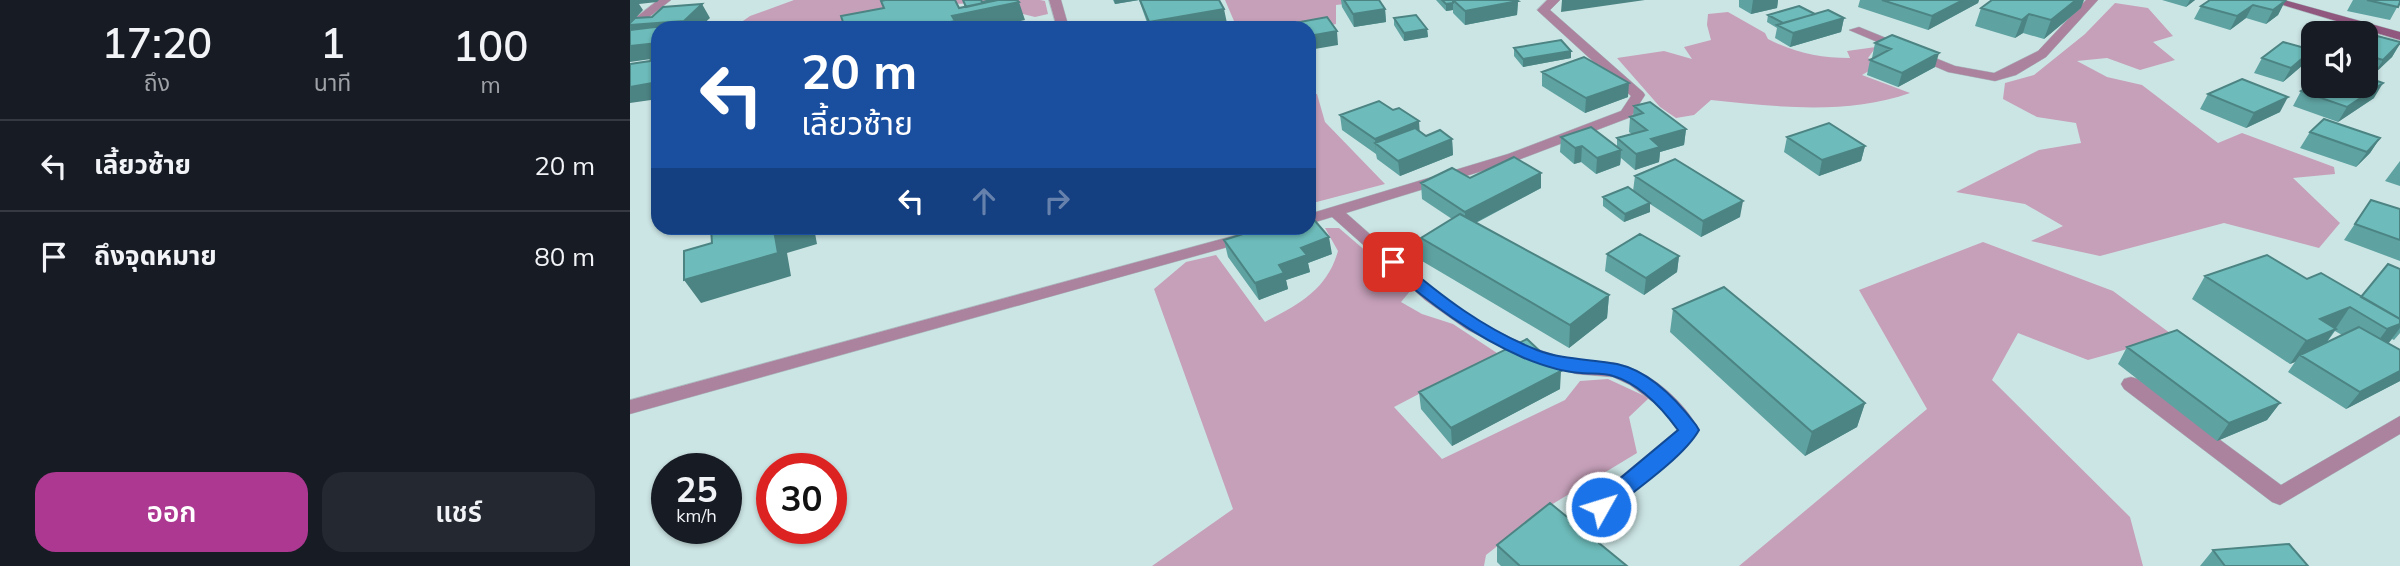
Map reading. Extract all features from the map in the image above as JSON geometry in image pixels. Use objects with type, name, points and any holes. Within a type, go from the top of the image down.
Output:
[{"type":"main road","points":[[2272,0],[2400,36]]},
{"type":"street","points":[[630,28],[665,0]]},
{"type":"street","points":[[1055,0],[1061,21]]},
{"type":"street","points":[[1316,217],[1513,157],[1626,114],[1638,94],[1543,10],[1554,0]]},
{"type":"street","points":[[1855,30],[1952,69],[1995,77],[2011,72],[2042,54],[2092,0]]},
{"type":"street","points":[[1336,212],[1431,296],[1472,326],[1533,355],[1577,367],[1616,370],[1637,380],[1668,403],[1689,430],[1678,443],[1581,523]]},
{"type":"street","points":[[630,407],[1254,235]]},
{"type":"street","points":[[2131,384],[2280,496],[2400,424]]},
{"type":"shaded area","points":[[794,0],[1040,0],[1045,1],[1048,14],[1035,17],[1023,14],[1008,16],[979,3],[954,4],[899,21],[743,21]]},
{"type":"shaded area","points":[[1225,0],[1379,0],[1336,5],[1336,24],[1316,28],[1316,21],[1234,21]]},
{"type":"shaded area","points":[[2115,3],[2148,8],[2173,36],[2153,42],[2175,60],[2140,70],[2107,58],[2077,61],[2107,77],[2142,85],[2218,143],[2242,133],[2334,167],[2335,174],[2293,178],[2340,223],[2319,248],[2224,223],[2100,256],[2031,241],[2063,226],[2025,204],[1956,192],[2039,150],[2081,143],[2076,123],[2037,117],[2003,99],[2005,83],[2034,75],[2085,34]]},
{"type":"shaded area","points":[[1728,12],[1765,33],[1768,39],[1808,54],[1850,58],[1847,51],[1876,47],[1868,58],[1882,63],[1862,75],[1910,93],[1886,100],[1837,107],[1786,107],[1711,100],[1694,115],[1676,118],[1660,107],[1617,58],[1664,51],[1692,59],[1684,47],[1711,40],[1707,25],[1708,14]]},
{"type":"shaded area","points":[[1316,94],[1325,122],[1385,184],[1316,202]]},
{"type":"shaded area","points":[[1325,228],[1339,228],[1411,290],[1401,302],[1422,314],[1453,324],[1497,353],[1394,407],[1442,459],[1565,400],[1580,381],[1608,379],[1649,398],[1629,417],[1637,453],[1546,508],[1486,555],[1484,566],[1152,566],[1233,509],[1154,289],[1186,262],[1216,255],[1265,322],[1300,302],[1327,276],[1338,251]]},
{"type":"shaded area","points":[[1983,242],[2113,291],[2174,336],[2088,360],[2018,333],[1992,380],[2130,517],[2143,566],[1739,566],[1927,409],[1859,290]]},
{"type":"building","points":[[955,0],[959,8],[998,0],[1019,2],[952,16],[955,21],[843,21],[841,16],[884,8],[881,1]]},
{"type":"building","points":[[963,0],[982,2],[997,0],[966,7]]},
{"type":"building","points":[[1140,0],[1219,0],[1224,9],[1155,21],[1149,21]]},
{"type":"building","points":[[1344,0],[1379,0],[1385,9],[1353,14]]},
{"type":"building","points":[[1442,0],[1453,0],[1453,3],[1446,4]]},
{"type":"building","points":[[1453,0],[1516,0],[1518,1],[1465,11]]},
{"type":"building","points":[[1882,0],[1963,0],[1932,16]]},
{"type":"building","points":[[1992,0],[2076,0],[2051,20],[2029,14],[2022,20],[1981,8]]},
{"type":"building","points":[[2210,0],[2285,1],[2273,10],[2253,5],[2237,16],[2201,6]]},
{"type":"building","points":[[2367,0],[2400,0],[2400,2],[2398,7]]},
{"type":"building","points":[[702,4],[684,21],[651,21],[651,23],[630,25],[635,18],[652,17],[663,7]]},
{"type":"building","points":[[1799,6],[1815,14],[1783,23],[1768,15]]},
{"type":"building","points":[[1828,10],[1844,18],[1793,33],[1777,25]]},
{"type":"building","points":[[1416,15],[1427,29],[1404,33],[1394,18]]},
{"type":"building","points":[[1327,17],[1337,31],[1316,35],[1316,21],[1305,21]]},
{"type":"building","points":[[651,27],[651,44],[630,46],[630,30]]},
{"type":"building","points":[[1892,35],[1939,53],[1902,73],[1870,60],[1891,49],[1875,43]]},
{"type":"building","points":[[2378,36],[2400,42],[2400,43],[2383,60],[2378,59]]},
{"type":"building","points":[[1561,40],[1571,51],[1523,59],[1514,48]]},
{"type":"building","points":[[2283,42],[2301,47],[2301,59],[2291,68],[2262,58]]},
{"type":"building","points":[[1584,57],[1629,83],[1586,98],[1542,72]]},
{"type":"building","points":[[651,58],[651,83],[630,87],[630,64],[650,61]]},
{"type":"building","points":[[2242,79],[2288,97],[2254,113],[2208,94]]},
{"type":"building","points":[[2321,98],[2360,98],[2347,107]]},
{"type":"building","points":[[1379,101],[1393,110],[1399,108],[1419,121],[1375,139],[1340,115]]},
{"type":"building","points":[[1650,102],[1686,129],[1651,139],[1660,147],[1636,154],[1617,138],[1647,130],[1630,117],[1643,113],[1634,106]]},
{"type":"building","points":[[2324,119],[2380,138],[2367,152],[2310,132]]},
{"type":"building","points":[[1829,123],[1865,146],[1822,160],[1787,137]]},
{"type":"building","points":[[1591,127],[1621,150],[1597,158],[1582,146],[1575,148],[1561,137]]},
{"type":"building","points":[[1415,128],[1426,136],[1440,130],[1452,139],[1398,161],[1375,143]]},
{"type":"building","points":[[1514,157],[1541,173],[1465,212],[1421,183],[1452,168],[1470,178]]},
{"type":"building","points":[[1675,159],[1743,201],[1703,221],[1635,176]]},
{"type":"building","points":[[1628,187],[1650,203],[1625,214],[1603,197]]},
{"type":"building","points":[[2371,200],[2400,209],[2400,240],[2355,224]]},
{"type":"building","points":[[1460,214],[1609,295],[1570,325],[1421,238]]},
{"type":"building","points":[[1316,222],[1329,237],[1301,248],[1307,255],[1279,265],[1284,273],[1255,283],[1224,240],[1240,235],[1316,235]]},
{"type":"building","points":[[1640,234],[1679,256],[1646,278],[1607,254]]},
{"type":"building","points":[[711,235],[775,235],[778,253],[684,280],[684,251],[712,243]]},
{"type":"building","points":[[2267,255],[2307,279],[2321,273],[2400,319],[2400,324],[2387,329],[2350,307],[2320,319],[2336,329],[2307,341],[2205,276]]},
{"type":"building","points":[[2388,264],[2400,269],[2400,319],[2361,297]]},
{"type":"building","points":[[1724,287],[1865,403],[1812,432],[1673,309]]},
{"type":"building","points":[[2359,327],[2400,350],[2400,371],[2360,392],[2300,355]]},
{"type":"building","points":[[2177,330],[2280,403],[2229,423],[2127,347]]},
{"type":"building","points":[[1527,339],[1561,371],[1451,428],[1419,392]]},
{"type":"building","points":[[1550,503],[1627,566],[1520,566],[1497,545]]},
{"type":"building","points":[[2289,544],[2308,566],[2225,566],[2213,550]]},
{"type":"route","points":[[1393,262],[1431,296],[1472,326],[1533,355],[1577,367],[1616,370],[1637,380],[1668,403],[1689,430],[1678,443],[1601,507]]}]
